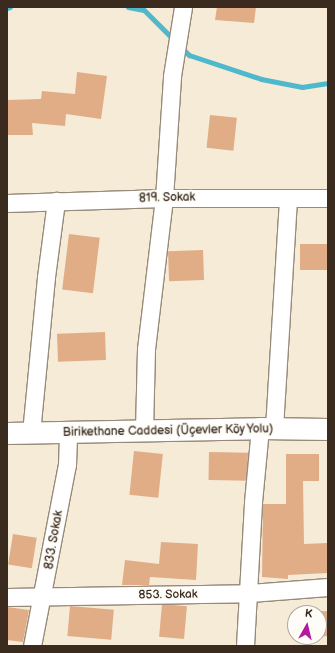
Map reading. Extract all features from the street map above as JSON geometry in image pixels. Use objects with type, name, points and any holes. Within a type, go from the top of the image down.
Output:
[{"type":"street","points":[[144,432],[146,349],[164,198],[172,76],[183,7]]},
{"type":"street","name":"819. Sokak","points":[[7,203],[164,198],[328,198]]},
{"type":"street","points":[[245,646],[250,593],[253,502],[267,428],[288,198]]},
{"type":"street","points":[[31,433],[46,278],[56,201]]},
{"type":"street","name":"Birikethane Caddesi (Üçevler Köy Yolu)","points":[[7,433],[68,434],[267,428],[328,429]]},
{"type":"street","name":"833. Sokak","points":[[32,646],[44,596],[67,464],[68,434]]},
{"type":"street","name":"853. Sokak","points":[[7,596],[250,593],[328,587]]},
{"type":"building","points":[[217,7],[256,7],[254,23],[215,20]]},
{"type":"building","points":[[77,72],[107,76],[101,119],[66,114],[65,126],[32,123],[33,135],[7,135],[7,100],[41,99],[42,91],[75,94]]},
{"type":"building","points":[[210,115],[237,118],[233,151],[207,148]]},
{"type":"building","points":[[69,234],[100,238],[93,293],[62,290]]},
{"type":"building","points":[[300,244],[328,244],[328,270],[300,270]]},
{"type":"building","points":[[203,250],[204,280],[169,281],[168,251]]},
{"type":"building","points":[[105,332],[106,360],[58,362],[57,334]]},
{"type":"building","points":[[134,451],[163,454],[158,498],[129,495]]},
{"type":"building","points":[[209,452],[248,453],[248,481],[209,480]]},
{"type":"building","points":[[286,454],[319,454],[319,481],[303,481],[304,544],[327,543],[328,573],[288,575],[288,579],[262,577],[263,504],[286,504]]},
{"type":"building","points":[[13,534],[37,538],[32,568],[8,565]]},
{"type":"building","points":[[161,542],[198,544],[196,580],[150,577],[149,585],[122,585],[125,560],[159,564]]},
{"type":"building","points":[[162,604],[187,606],[184,639],[159,637]]},
{"type":"building","points":[[70,606],[114,610],[111,640],[67,636]]},
{"type":"building","points":[[7,607],[29,610],[23,642],[7,640]]},
{"type":"building","points":[[328,611],[328,636],[327,636]]},
{"type":"waterway","points":[[128,7],[144,10],[175,41]]},
{"type":"waterway","points":[[180,46],[189,55],[261,79],[302,87],[328,83]]}]
